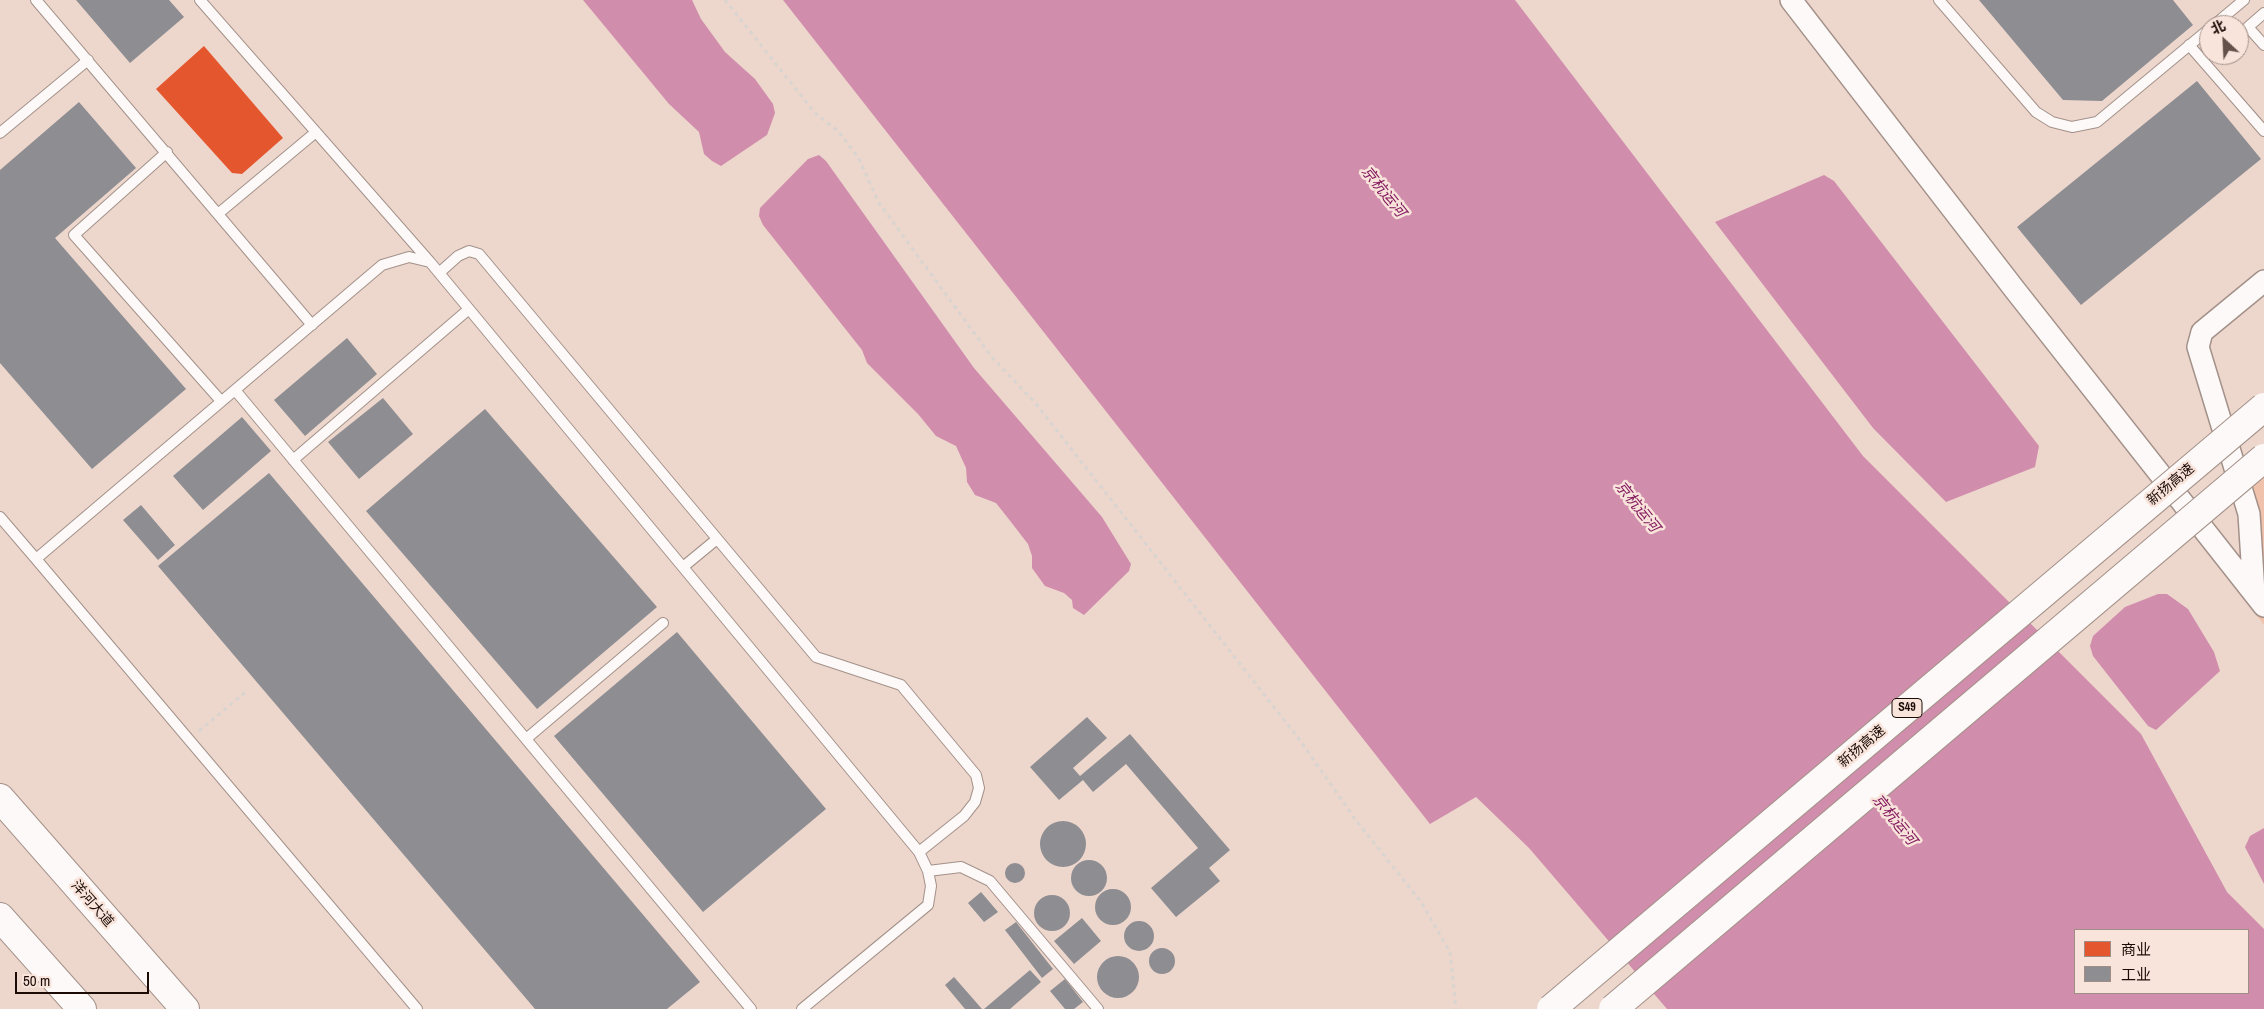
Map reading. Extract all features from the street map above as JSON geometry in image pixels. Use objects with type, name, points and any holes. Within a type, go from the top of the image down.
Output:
[{"type":"main road","name":"新扬高速","points":[[1551,1009],[2264,407]]},
{"type":"main road","points":[[1613,1009],[2264,458]]},
{"type":"main road","name":"洋河大道","points":[[0,798],[185,1009]]},
{"type":"main road","points":[[0,917],[82,1009]]},
{"type":"street","points":[[1791,0],[2014,290],[2259,600]]},
{"type":"street","points":[[2259,600],[2249,514],[2198,347],[2202,332],[2264,281]]},
{"type":"lane","points":[[36,0],[312,325]]},
{"type":"lane","points":[[200,0],[430,262],[919,852],[928,871],[931,886],[928,905],[802,1009]]},
{"type":"lane","points":[[1939,0],[2036,112],[2052,122],[2072,127],[2097,122],[2199,37]]},
{"type":"lane","points":[[2226,15],[2244,0]]},
{"type":"lane","points":[[2264,13],[2248,26],[2264,45]]},
{"type":"lane","points":[[2190,45],[2264,131]]},
{"type":"lane","points":[[0,133],[88,60]]},
{"type":"lane","points":[[218,213],[316,132]]},
{"type":"lane","points":[[167,152],[74,235],[221,401]]},
{"type":"lane","points":[[439,273],[463,254],[469,252],[478,254],[816,657],[901,685],[976,775],[979,788],[975,802],[964,816],[919,852]]},
{"type":"lane","points":[[36,559],[382,265],[409,257],[430,262]]},
{"type":"lane","points":[[293,460],[469,309]]},
{"type":"lane","points":[[235,390],[752,1009]]},
{"type":"lane","points":[[0,517],[417,1009]]},
{"type":"lane","points":[[683,567],[717,539]]},
{"type":"lane","points":[[526,739],[663,623]]},
{"type":"lane","points":[[928,871],[961,867],[990,881],[1098,1009]]},
{"type":"path","points":[[725,0],[815,113],[838,132],[858,158],[879,203],[991,356],[1036,404],[1299,739],[1355,819],[1421,902],[1450,952],[1456,1009]]},
{"type":"path","points":[[189,740],[248,690]]},
{"type":"shaded area","points":[[2264,478],[2264,625],[2243,597],[2240,572],[2239,507],[2254,486]]},
{"type":"water","points":[[583,0],[692,0],[701,19],[725,52],[755,79],[773,104],[775,113],[767,135],[721,166],[712,161],[704,154],[699,132],[669,104]]},
{"type":"water","name":"京杭运河","points":[[783,0],[1515,0],[1863,456],[2141,734],[2227,892],[2264,929],[2264,1009],[1667,1009],[1529,848],[1476,797],[1430,824]]},
{"type":"water","points":[[819,155],[826,161],[974,368],[1102,517],[1131,564],[1129,571],[1084,615],[1073,608],[1072,600],[1064,593],[1045,586],[1032,568],[1032,556],[1028,544],[996,503],[975,495],[967,482],[966,468],[956,446],[936,436],[918,414],[867,363],[862,350],[763,225],[759,216],[760,208],[808,159]]},
{"type":"water","points":[[1824,175],[1834,181],[2039,446],[2035,467],[1946,502],[1873,428],[1715,222]]},
{"type":"water","points":[[2158,594],[2167,594],[2188,609],[2214,652],[2220,671],[2156,730],[2148,726],[2093,656],[2090,646],[2093,636],[2125,607]]},
{"type":"water","points":[[2264,828],[2264,884],[2245,847],[2250,836]]},
{"type":"building: 商业","points":[[204,46],[283,138],[242,174],[232,173],[156,89]]},
{"type":"building: 工业","points":[[76,0],[169,0],[184,17],[130,63]]},
{"type":"building: 工业","points":[[1979,0],[2173,0],[2193,25],[2102,101],[2063,100]]},
{"type":"building: 工业","points":[[2197,81],[2261,159],[2081,305],[2017,227]]},
{"type":"building: 工业","points":[[79,102],[136,168],[55,238],[186,389],[92,469],[0,363],[0,170]]},
{"type":"building: 工业","points":[[347,338],[377,374],[305,436],[274,400]]},
{"type":"building: 工业","points":[[383,398],[413,434],[359,479],[328,442]]},
{"type":"building: 工业","points":[[485,409],[657,607],[537,709],[366,511]]},
{"type":"building: 工业","points":[[242,417],[271,451],[203,510],[173,476]]},
{"type":"building: 工业","points":[[269,473],[700,982],[667,1009],[535,1009],[158,566]]},
{"type":"building: 工业","points":[[141,505],[175,545],[158,560],[123,520]]},
{"type":"building: 工业","points":[[677,632],[826,809],[703,912],[554,736]]},
{"type":"building: 工业","points":[[1087,717],[1107,738],[1073,768],[1080,776],[1130,734],[1230,850],[1209,868],[1220,881],[1176,917],[1151,888],[1198,848],[1126,764],[1093,792],[1083,780],[1059,800],[1030,767]]},
{"type":"building: 工业","points":[[1059,821],[1067,821],[1076,825],[1082,831],[1086,844],[1082,857],[1076,863],[1067,867],[1059,867],[1050,863],[1044,857],[1040,848],[1040,840],[1044,831],[1050,825]]},
{"type":"building: 工业","points":[[1089,860],[1102,865],[1107,878],[1102,891],[1089,896],[1076,891],[1071,878],[1076,865]]},
{"type":"building: 工业","points":[[1015,863],[1022,866],[1025,873],[1022,880],[1015,883],[1008,880],[1005,873],[1008,866]]},
{"type":"building: 工业","points":[[1113,889],[1125,895],[1131,907],[1125,919],[1113,925],[1101,919],[1095,907],[1101,895]]},
{"type":"building: 工业","points":[[981,892],[998,912],[984,922],[968,903]]},
{"type":"building: 工业","points":[[1052,895],[1059,896],[1065,900],[1069,906],[1069,920],[1065,926],[1059,930],[1052,931],[1045,930],[1039,926],[1035,920],[1034,913],[1035,906],[1039,900],[1045,896]]},
{"type":"building: 工业","points":[[1082,918],[1101,941],[1074,964],[1054,941]]},
{"type":"building: 工业","points":[[1139,921],[1145,922],[1153,930],[1153,942],[1145,950],[1139,951],[1133,950],[1125,942],[1124,936],[1125,930],[1133,922]]},
{"type":"building: 工业","points":[[1016,922],[1053,969],[1042,978],[1005,930]]},
{"type":"building: 工业","points":[[1162,948],[1171,952],[1175,961],[1171,970],[1162,974],[1153,970],[1149,961],[1153,952]]},
{"type":"building: 工业","points":[[1114,956],[1122,956],[1133,962],[1139,977],[1133,992],[1122,998],[1114,998],[1103,992],[1097,981],[1097,973],[1103,962]]},
{"type":"building: 工业","points":[[1030,970],[1041,982],[1010,1009],[984,1009]]},
{"type":"building: 工业","points":[[954,977],[982,1009],[965,1009],[945,985]]},
{"type":"building: 工业","points":[[1065,979],[1083,1002],[1074,1009],[1065,1009],[1050,991]]}]
